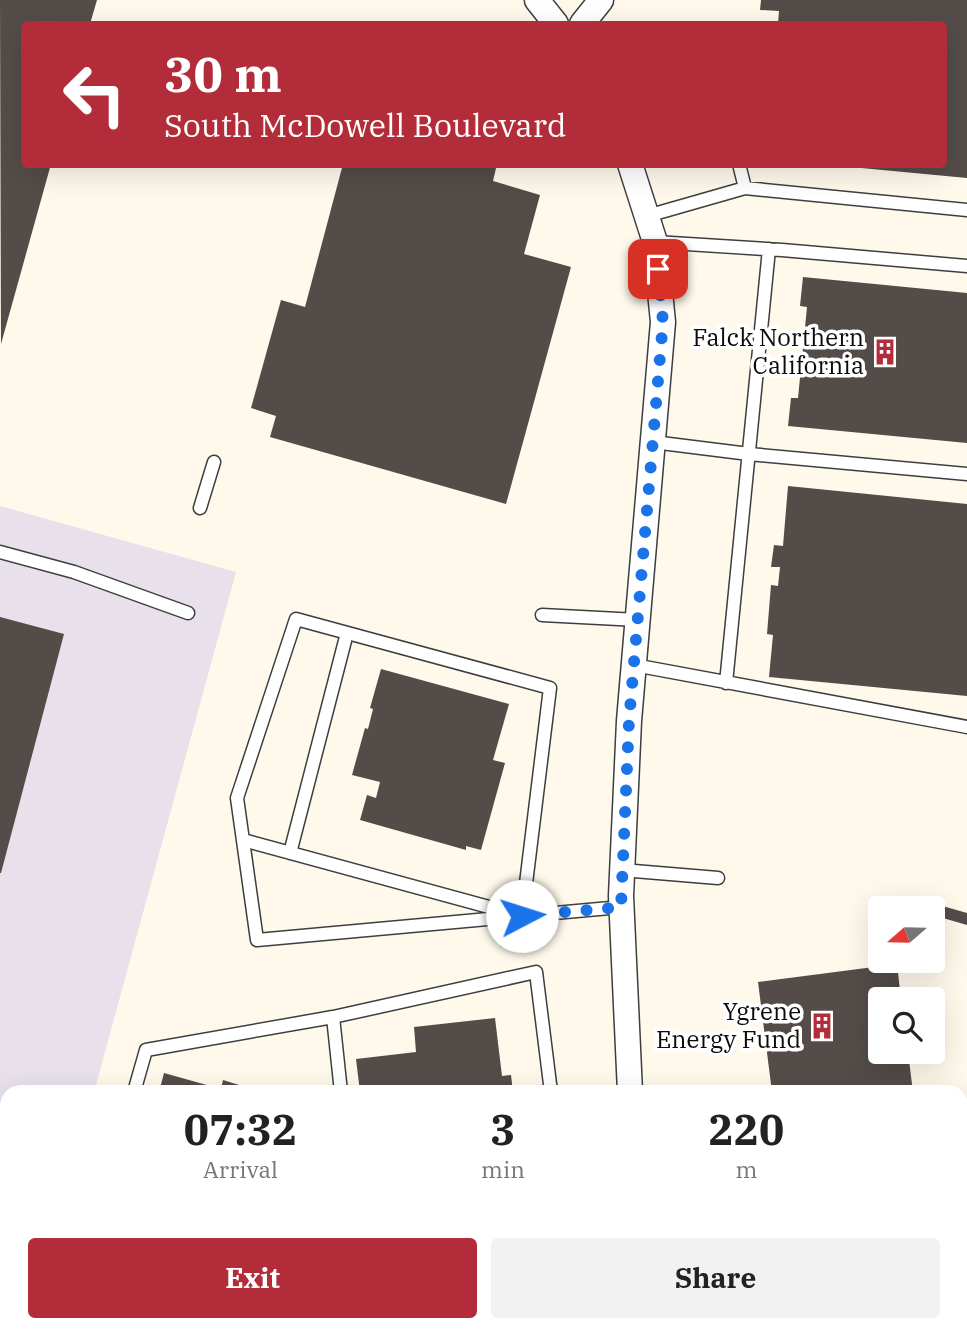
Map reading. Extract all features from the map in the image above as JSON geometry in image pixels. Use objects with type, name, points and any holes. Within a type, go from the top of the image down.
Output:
[{"type":"street","points":[[537,0],[554,21]]},
{"type":"street","points":[[584,21],[601,0]]},
{"type":"street","points":[[630,1085],[621,907],[622,870],[629,721],[663,322],[655,242],[631,168]]},
{"type":"lane","points":[[740,168],[745,188]]},
{"type":"lane","points":[[647,216],[745,188],[967,211]]},
{"type":"lane","points":[[655,242],[967,266]]},
{"type":"lane","points":[[726,682],[769,249]]},
{"type":"lane","points":[[653,442],[749,454],[967,474]]},
{"type":"lane","points":[[200,508],[214,462]]},
{"type":"lane","points":[[0,552],[75,572],[188,613]]},
{"type":"lane","points":[[542,615],[638,620]]},
{"type":"lane","points":[[522,916],[550,688],[296,619],[237,798],[257,940],[522,916],[621,907]]},
{"type":"lane","points":[[290,853],[347,633]]},
{"type":"lane","points":[[634,665],[967,727]]},
{"type":"lane","points":[[243,840],[522,916]]},
{"type":"lane","points":[[622,870],[718,877]]},
{"type":"lane","points":[[136,1085],[146,1050],[333,1017],[536,972],[550,1085]]},
{"type":"lane","points":[[333,1017],[340,1085]]},
{"type":"shaded area","points":[[0,506],[236,572],[96,1085],[0,1085]]},
{"type":"building","points":[[0,0],[97,0],[91,21],[21,21],[21,168],[50,168],[1,344]]},
{"type":"building","points":[[761,0],[967,0],[967,178],[861,168],[947,168],[947,21],[778,21],[779,11],[760,10]]},
{"type":"building","points":[[342,168],[496,168],[493,181],[540,195],[524,254],[571,267],[506,504],[270,437],[276,416],[251,408],[281,300],[305,307]]},
{"type":"building","name":"Falck Northern California","points":[[803,277],[967,293],[967,443],[788,426],[791,398],[798,398],[807,307],[800,306]]},
{"type":"building","points":[[788,486],[967,504],[967,696],[769,677],[773,635],[767,634],[771,585],[778,586],[780,567],[771,567],[774,545],[783,546]]},
{"type":"building","points":[[0,617],[64,634],[1,873],[0,873]]},
{"type":"building","points":[[381,669],[509,704],[493,760],[505,763],[481,850],[466,846],[466,850],[360,820],[367,795],[376,798],[380,782],[352,775],[365,728],[368,729],[373,709],[370,708]]},
{"type":"building","points":[[945,907],[967,913],[967,925],[945,919]]},
{"type":"building","name":"Ygrene Energy Fund","points":[[868,968],[868,973],[898,973],[900,987],[868,987],[868,1064],[910,1064],[912,1085],[771,1085],[758,982]]},
{"type":"building","points":[[495,1018],[502,1076],[511,1075],[512,1085],[359,1085],[356,1059],[416,1052],[414,1027]]},
{"type":"building","points":[[164,1073],[207,1085],[161,1085]]},
{"type":"building","points":[[223,1080],[239,1085],[222,1085]]},
{"type":"place","name":"Falck Northern California","points":[[885,352]]},
{"type":"place","name":"Ygrene Energy Fund","points":[[822,1026]]},
{"type":"route","points":[[522,916],[621,907],[629,721],[663,322],[658,269]]}]
